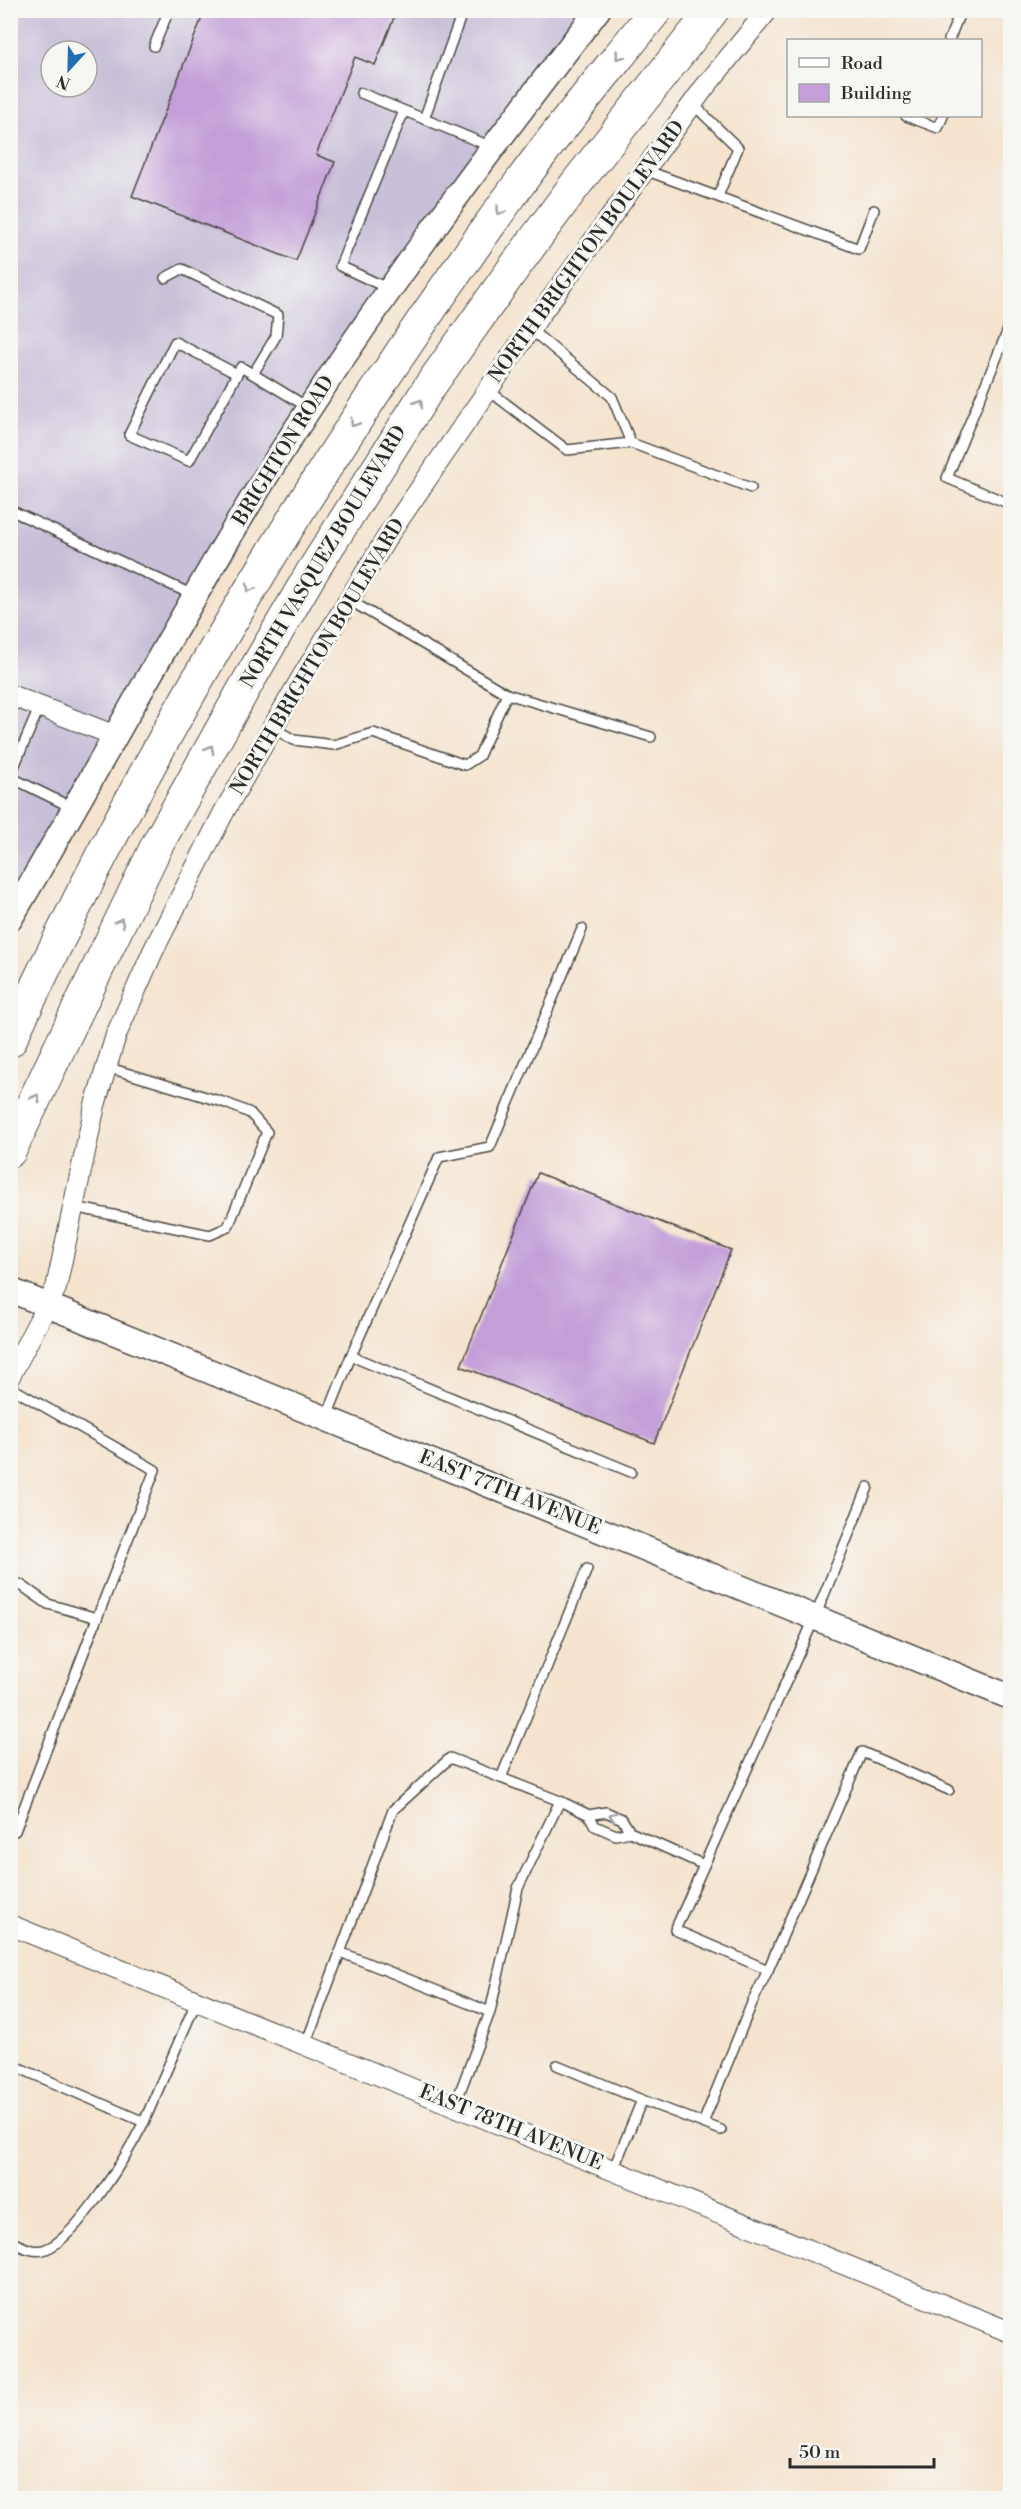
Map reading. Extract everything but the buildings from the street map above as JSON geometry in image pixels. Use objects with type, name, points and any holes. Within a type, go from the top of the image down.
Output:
[{"type":"highway","points":[[10,1041],[91,875],[154,756],[261,568],[377,387],[520,182],[656,10]]},
{"type":"highway","name":"NORTH VASQUEZ BOULEVARD","points":[[10,1151],[158,845],[244,687],[312,572],[430,386],[513,269],[582,176],[713,10]]},
{"type":"street","name":"BRIGHTON ROAD","points":[[10,919],[250,501],[309,408],[492,147],[598,10]]},
{"type":"street","name":"NORTH BRIGHTON BOULEVARD","points":[[10,1376],[49,1306],[56,1288],[95,1105],[116,1035],[154,949],[225,810],[389,534],[530,329],[645,170],[693,104],[768,10]]},
{"type":"street","points":[[10,695],[116,736]]},
{"type":"street","name":"EAST 77TH AVENUE","points":[[10,1290],[1011,1697]]},
{"type":"street","name":"EAST 78TH AVENUE","points":[[10,1925],[1011,2332]]},
{"type":"lane","points":[[154,46],[169,10]]},
{"type":"lane","points":[[424,118],[463,10]]},
{"type":"lane","points":[[950,39],[961,10]]},
{"type":"lane","points":[[361,93],[492,147]]},
{"type":"lane","points":[[693,104],[738,148],[718,196]]},
{"type":"lane","points":[[391,289],[340,266],[404,111]]},
{"type":"lane","points":[[909,117],[938,128],[943,117]]},
{"type":"lane","points":[[645,170],[859,249],[874,210]]},
{"type":"lane","points":[[165,278],[182,269],[278,315],[276,336],[253,374]]},
{"type":"lane","points":[[1011,325],[947,478],[1011,504]]},
{"type":"lane","points":[[530,329],[612,397],[631,443]]},
{"type":"lane","points":[[237,375],[175,342],[129,435],[189,461],[237,375],[241,367],[309,408]]},
{"type":"lane","points":[[488,390],[567,450],[631,443],[751,488]]},
{"type":"lane","points":[[10,510],[196,596]]},
{"type":"lane","points":[[349,600],[507,694],[651,737]]},
{"type":"lane","points":[[273,728],[294,740],[334,745],[373,734],[465,765],[479,756],[507,694]]},
{"type":"lane","points":[[40,706],[10,776],[74,809]]},
{"type":"lane","points":[[326,1419],[351,1356],[439,1156],[490,1147],[582,929]]},
{"type":"lane","points":[[74,1207],[210,1234],[228,1227],[267,1132],[250,1113],[226,1103],[106,1067]]},
{"type":"lane","points":[[351,1356],[631,1472]]},
{"type":"lane","points":[[10,1387],[155,1470],[15,1831],[10,1829]]},
{"type":"lane","points":[[768,1970],[675,1930],[815,1617],[868,1487]]},
{"type":"lane","points":[[501,1778],[587,1569]]},
{"type":"lane","points":[[10,1581],[21,1585],[48,1604],[97,1618]]},
{"type":"lane","points":[[703,2123],[752,2003],[862,1752],[949,1790]]},
{"type":"lane","points":[[306,2044],[393,1810],[450,1758],[560,1801],[589,1815],[595,1826],[616,1835],[630,1832]]},
{"type":"lane","points":[[455,2105],[490,2012],[519,1888],[560,1801]]},
{"type":"lane","points":[[589,1815],[606,1812],[622,1819],[630,1832],[704,1865]]},
{"type":"lane","points":[[340,1952],[490,2012]]},
{"type":"lane","points":[[10,2241],[33,2250],[45,2250],[63,2239],[110,2181],[144,2122],[196,2000]]},
{"type":"lane","points":[[10,2064],[144,2122]]},
{"type":"lane","points":[[556,2065],[721,2130]]},
{"type":"lane","points":[[613,2170],[642,2100]]},
{"type":"shaded area","points":[[11,11],[598,11],[381,303],[11,919]]}]
